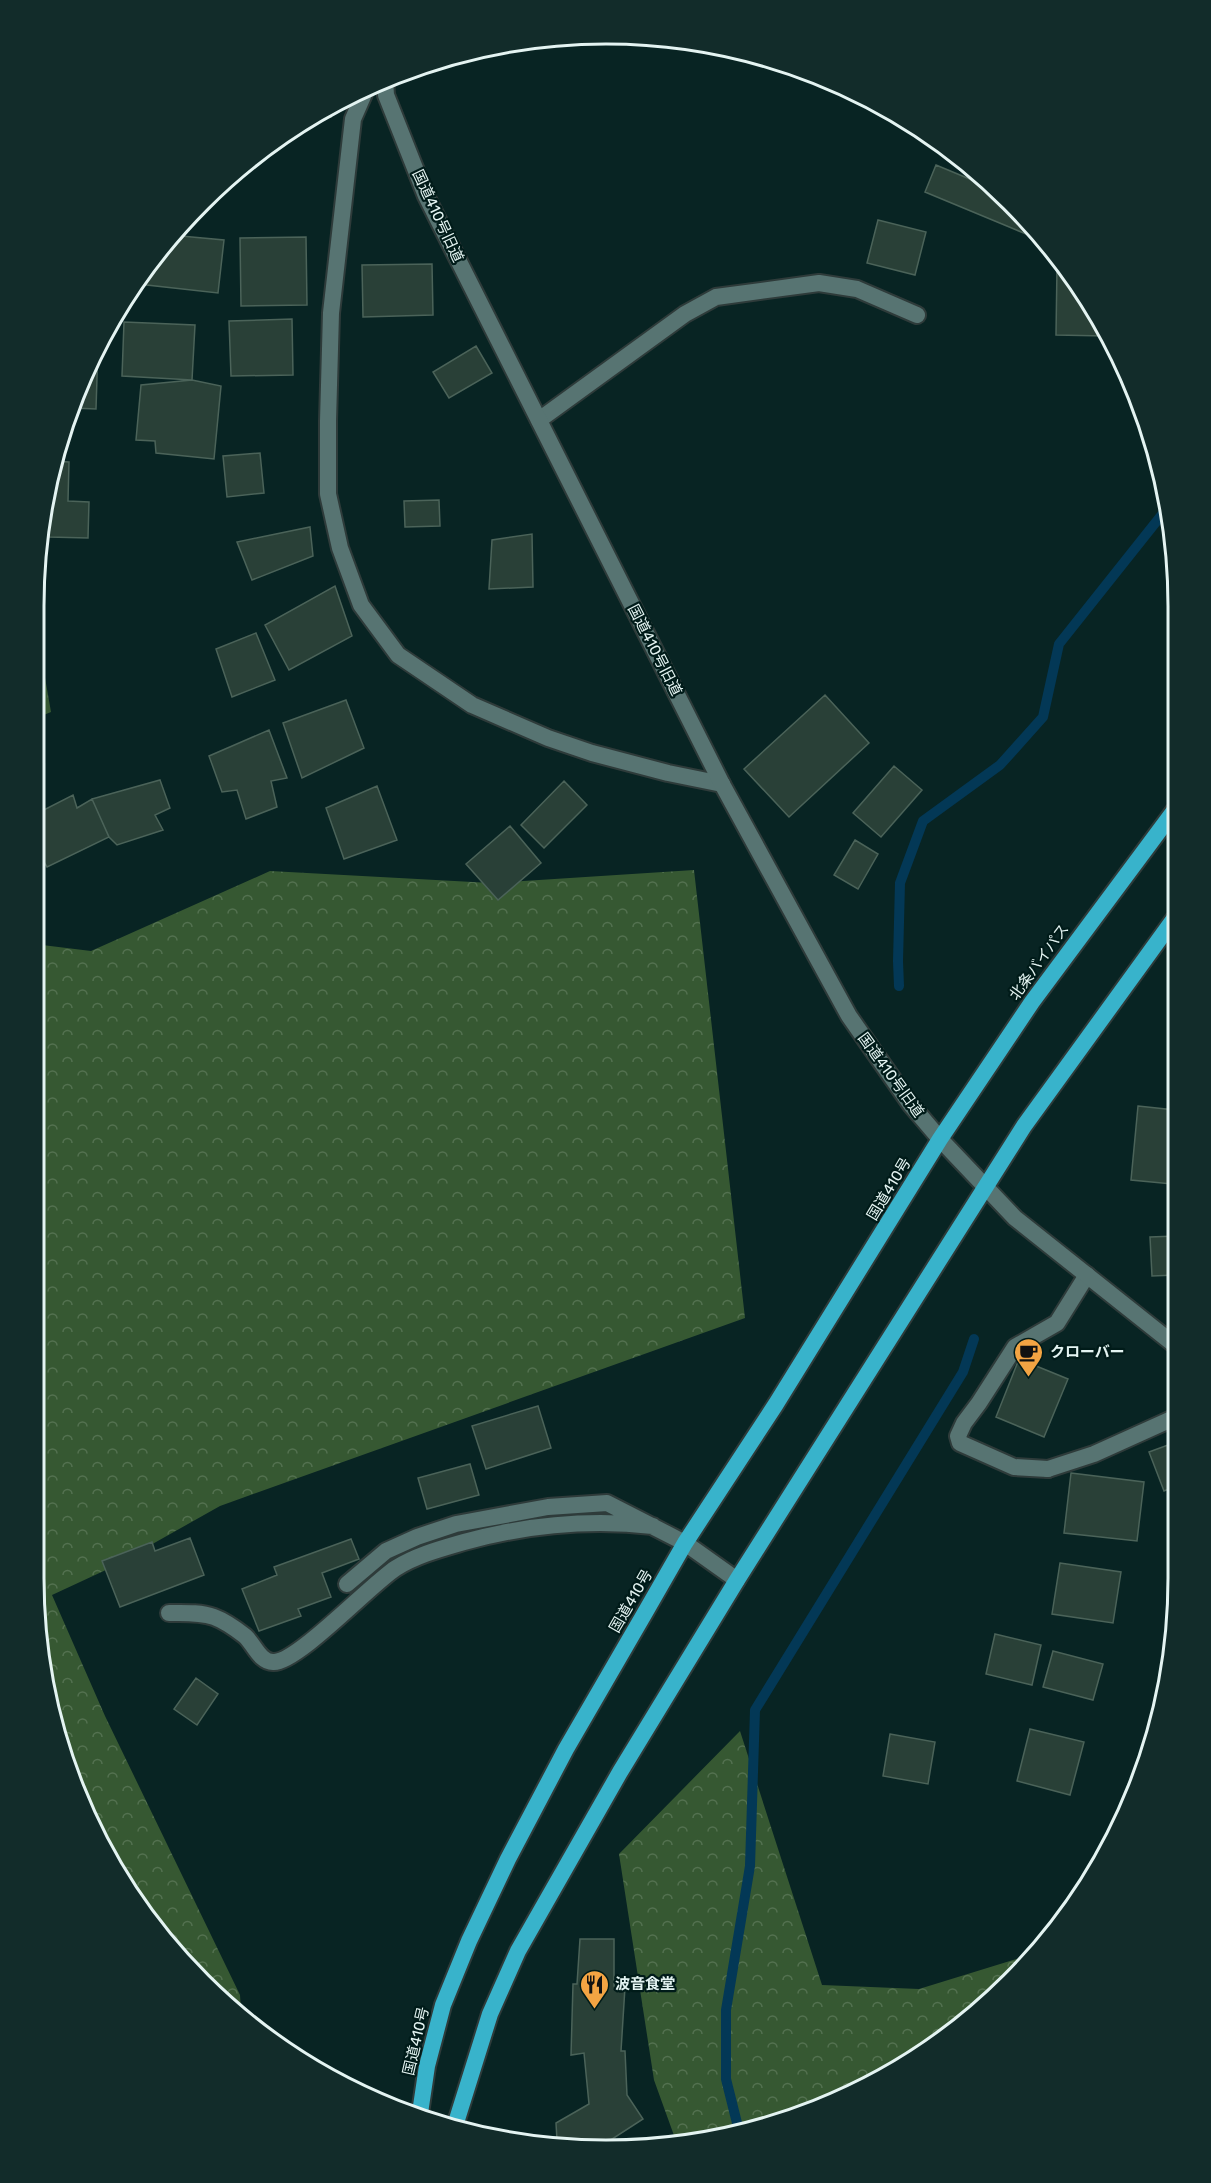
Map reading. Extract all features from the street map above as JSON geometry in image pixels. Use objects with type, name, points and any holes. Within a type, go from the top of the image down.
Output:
[{"type":"highway","name":"北条バイパス","points":[[940,1139],[1032,1002],[1168,820]]},
{"type":"highway","points":[[457,2119],[490,2014],[518,1951],[614,1782],[737,1580],[1024,1126],[1168,927]]},
{"type":"highway","name":"国道410号","points":[[421,2108],[426,2066],[443,2005],[469,1941],[508,1859],[566,1749],[686,1543],[794,1375],[940,1139]]},
{"type":"street","name":"国道410号旧道","points":[[385,88],[426,196],[722,784],[849,1016],[899,1088],[940,1139],[1015,1218],[1168,1340]]},
{"type":"street","points":[[362,99],[353,119],[331,313],[328,421],[328,494],[340,548],[361,604],[398,655],[472,705],[548,738],[592,753],[668,773],[722,784]]},
{"type":"street","points":[[539,420],[685,314],[716,297],[819,283],[857,289],[917,315]]},
{"type":"street","points":[[1087,1275],[1057,1323],[1015,1347],[964,1424],[958,1436],[960,1443],[1014,1467],[1048,1468],[1094,1454],[1168,1421]]},
{"type":"street","points":[[347,1584],[386,1551],[456,1524],[548,1507],[607,1503],[686,1543],[737,1580]]},
{"type":"street","points":[[168,1613],[212,1616],[230,1625],[246,1637],[262,1658],[273,1662],[287,1658],[352,1607],[377,1582],[419,1556],[484,1536],[521,1528],[603,1523],[653,1527]]},
{"type":"green space","points":[[44,672],[51,712],[44,715]]},
{"type":"green space","points":[[694,870],[745,1318],[220,1506],[108,1569],[52,1595],[105,1716],[240,1995],[241,2005],[183,1948],[138,1890],[119,1858],[86,1793],[73,1758],[54,1687],[48,1651],[44,1577],[44,945],[91,951],[270,871],[491,883]]},
{"type":"green space","points":[[740,1731],[822,1985],[919,1989],[1018,1958],[976,2000],[948,2023],[918,2045],[854,2082],[786,2110],[715,2129],[674,2135],[654,2080],[619,1854]]},
{"type":"building","points":[[936,165],[973,180],[1028,235],[925,192]]},
{"type":"building","points":[[878,220],[926,232],[915,275],[867,263]]},
{"type":"building","points":[[182,236],[224,240],[218,293],[144,285]]},
{"type":"building","points":[[306,237],[307,305],[241,306],[240,238]]},
{"type":"building","points":[[432,264],[433,315],[363,317],[362,265]]},
{"type":"building","points":[[1057,271],[1073,293],[1098,336],[1056,335]]},
{"type":"building","points":[[292,319],[293,375],[231,376],[229,321]]},
{"type":"building","points":[[124,322],[195,325],[192,380],[122,376]]},
{"type":"building","points":[[476,346],[492,373],[449,398],[433,372]]},
{"type":"building","points":[[97,365],[96,409],[79,408]]},
{"type":"building","points":[[192,380],[221,386],[214,459],[156,453],[155,441],[136,440],[141,385]]},
{"type":"building","points":[[260,453],[264,493],[227,497],[223,456]]},
{"type":"building","points":[[63,462],[69,462],[68,501],[89,502],[88,538],[49,537],[54,496]]},
{"type":"building","points":[[439,500],[440,526],[405,527],[404,501]]},
{"type":"building","points":[[310,527],[313,556],[252,580],[237,542]]},
{"type":"building","points":[[532,534],[533,587],[489,589],[492,540]]},
{"type":"building","points":[[335,586],[352,636],[289,670],[265,625]]},
{"type":"building","points":[[256,633],[275,680],[232,697],[216,649]]},
{"type":"building","points":[[825,695],[869,743],[789,817],[744,769]]},
{"type":"building","points":[[346,700],[364,748],[302,778],[283,723]]},
{"type":"building","points":[[269,730],[287,778],[271,781],[277,807],[246,819],[237,790],[222,792],[209,756]]},
{"type":"building","points":[[894,766],[922,790],[881,837],[853,813]]},
{"type":"building","points":[[160,780],[170,808],[155,815],[163,830],[117,845],[109,837],[92,799]]},
{"type":"building","points":[[564,781],[587,805],[544,848],[521,825]]},
{"type":"building","points":[[377,786],[397,840],[344,859],[326,808]]},
{"type":"building","points":[[73,795],[77,808],[92,799],[109,837],[47,867],[44,862],[44,810]]},
{"type":"building","points":[[510,826],[541,863],[498,900],[466,864]]},
{"type":"building","points":[[855,840],[878,854],[858,889],[834,875]]},
{"type":"building","points":[[1138,1106],[1168,1109],[1168,1184],[1131,1180]]},
{"type":"building","points":[[1168,1236],[1168,1275],[1152,1276],[1150,1237]]},
{"type":"building","points":[[1019,1359],[1068,1379],[1044,1437],[996,1417]]},
{"type":"building","points":[[538,1406],[551,1448],[486,1469],[472,1426]]},
{"type":"building","points":[[1168,1445],[1168,1489],[1164,1491],[1149,1452]]},
{"type":"building","points":[[470,1464],[479,1495],[427,1509],[418,1478]]},
{"type":"building","points":[[1071,1473],[1144,1482],[1137,1541],[1064,1533]]},
{"type":"building","points":[[190,1538],[204,1575],[120,1607],[102,1561],[152,1542],[155,1551]]},
{"type":"building","points":[[351,1539],[359,1559],[322,1573],[331,1597],[298,1609],[301,1616],[259,1631],[242,1589],[277,1575],[274,1567]]},
{"type":"building","points":[[1060,1563],[1121,1572],[1113,1623],[1052,1614]]},
{"type":"building","points":[[995,1634],[1041,1645],[1032,1685],[986,1674]]},
{"type":"building","points":[[1053,1651],[1103,1664],[1093,1700],[1043,1687]]},
{"type":"building","points":[[196,1678],[218,1694],[197,1725],[174,1709]]},
{"type":"building","points":[[1030,1729],[1084,1742],[1070,1795],[1017,1781]]},
{"type":"building","points":[[890,1734],[935,1742],[928,1784],[883,1776]]},
{"type":"building","points":[[580,1939],[614,1939],[614,1986],[625,1987],[621,2051],[625,2051],[627,2095],[643,2119],[611,2140],[557,2137],[556,2123],[589,2104],[584,2053],[571,2055],[573,1984],[577,1984]]},
{"type":"waterway","points":[[899,986],[900,883],[923,821],[1000,765],[1043,717],[1059,644],[1160,517]]},
{"type":"waterway","points":[[737,2123],[726,2079],[726,2010],[750,1866],[755,1710],[963,1372],[974,1339]]},
{"type":"place","name":"クローバー","points":[[1029,1378]]},
{"type":"place","name":"波音食堂","points":[[594,2010]]}]
